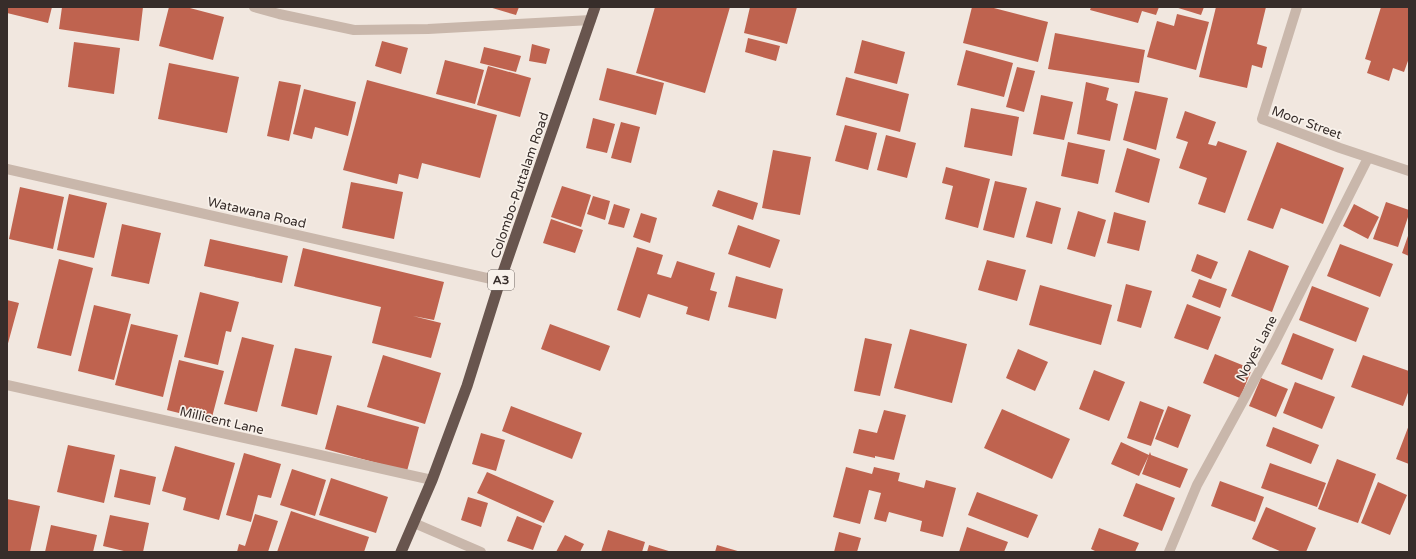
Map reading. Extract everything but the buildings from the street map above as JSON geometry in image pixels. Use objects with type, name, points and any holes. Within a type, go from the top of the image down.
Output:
[{"type":"highway","name":"Colombo-Puttalam Road","points":[[401,552],[432,480],[467,386],[500,281],[596,7]]},
{"type":"street","points":[[254,7],[279,14],[354,30],[428,29],[591,20]]},
{"type":"street","name":"Moor Street","points":[[1297,7],[1262,119],[1368,158],[1409,171]]},
{"type":"street","name":"Noyes Lane","points":[[1169,552],[1197,485],[1274,344],[1368,158]]},
{"type":"street","name":"Watawana Road","points":[[7,169],[500,281]]},
{"type":"street","name":"Millicent Lane","points":[[7,385],[432,480]]},
{"type":"street","points":[[414,523],[481,552]]}]
